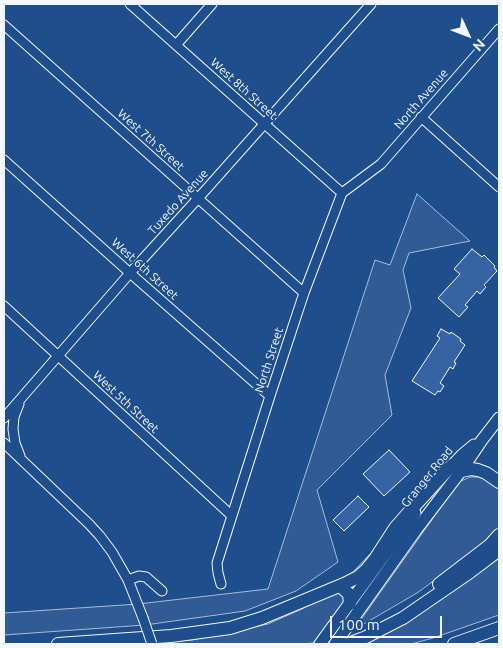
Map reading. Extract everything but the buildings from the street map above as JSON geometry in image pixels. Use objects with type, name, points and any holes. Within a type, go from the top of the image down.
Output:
[{"type":"highway","points":[[58,644],[171,636],[230,628],[262,618],[358,577],[366,570],[408,512],[456,468],[478,470],[499,482]]},
{"type":"highway","points":[[418,608],[436,587],[490,545],[499,535]]},
{"type":"highway","points":[[348,644],[378,632],[418,608],[499,550]]},
{"type":"highway","points":[[340,586],[349,594],[353,608]]},
{"type":"highway","points":[[454,644],[499,628]]},
{"type":"main road","name":"Granger Road","points":[[334,644],[353,608],[412,517],[456,468],[462,455],[482,440],[499,418]]},
{"type":"main road","name":"Granger Road","points":[[320,644],[339,618],[353,608]]},
{"type":"street","name":"West 8th Street","points":[[130,4],[342,193]]},
{"type":"street","points":[[176,45],[212,4]]},
{"type":"street","name":"Tuxedo Avenue","points":[[4,418],[130,273],[371,4]]},
{"type":"street","name":"West 7th Street","points":[[4,26],[304,293]]},
{"type":"street","name":"North Avenue","points":[[342,193],[381,164],[499,29]]},
{"type":"street","points":[[421,117],[499,188]]},
{"type":"street","name":"West 6th Street","points":[[4,160],[270,396]]},
{"type":"street","name":"North Street","points":[[221,584],[217,563],[304,293],[342,193]]},
{"type":"street","name":"West 5th Street","points":[[4,306],[232,516]]},
{"type":"street","points":[[24,395],[14,417],[13,429],[19,454],[26,464]]},
{"type":"street","points":[[4,443],[89,524],[112,552],[128,580],[152,644]]},
{"type":"street","points":[[128,580],[139,576],[146,577],[162,590]]},
{"type":"shaded area","points":[[417,194],[470,241],[409,253],[403,270],[411,308],[385,375],[392,415],[317,490],[338,562],[296,591],[245,611],[145,625],[4,635],[4,613],[138,604],[268,589],[375,260],[390,265]]},
{"type":"shaded area","points":[[470,477],[483,477],[499,490],[499,527],[495,534],[417,593],[355,628],[459,482]]},
{"type":"shaded area","points":[[388,535],[391,537],[313,643],[160,644],[159,642],[192,640],[268,624],[304,608],[352,573]]},
{"type":"shaded area","points":[[499,558],[499,615],[411,644],[355,644],[417,615]]}]
